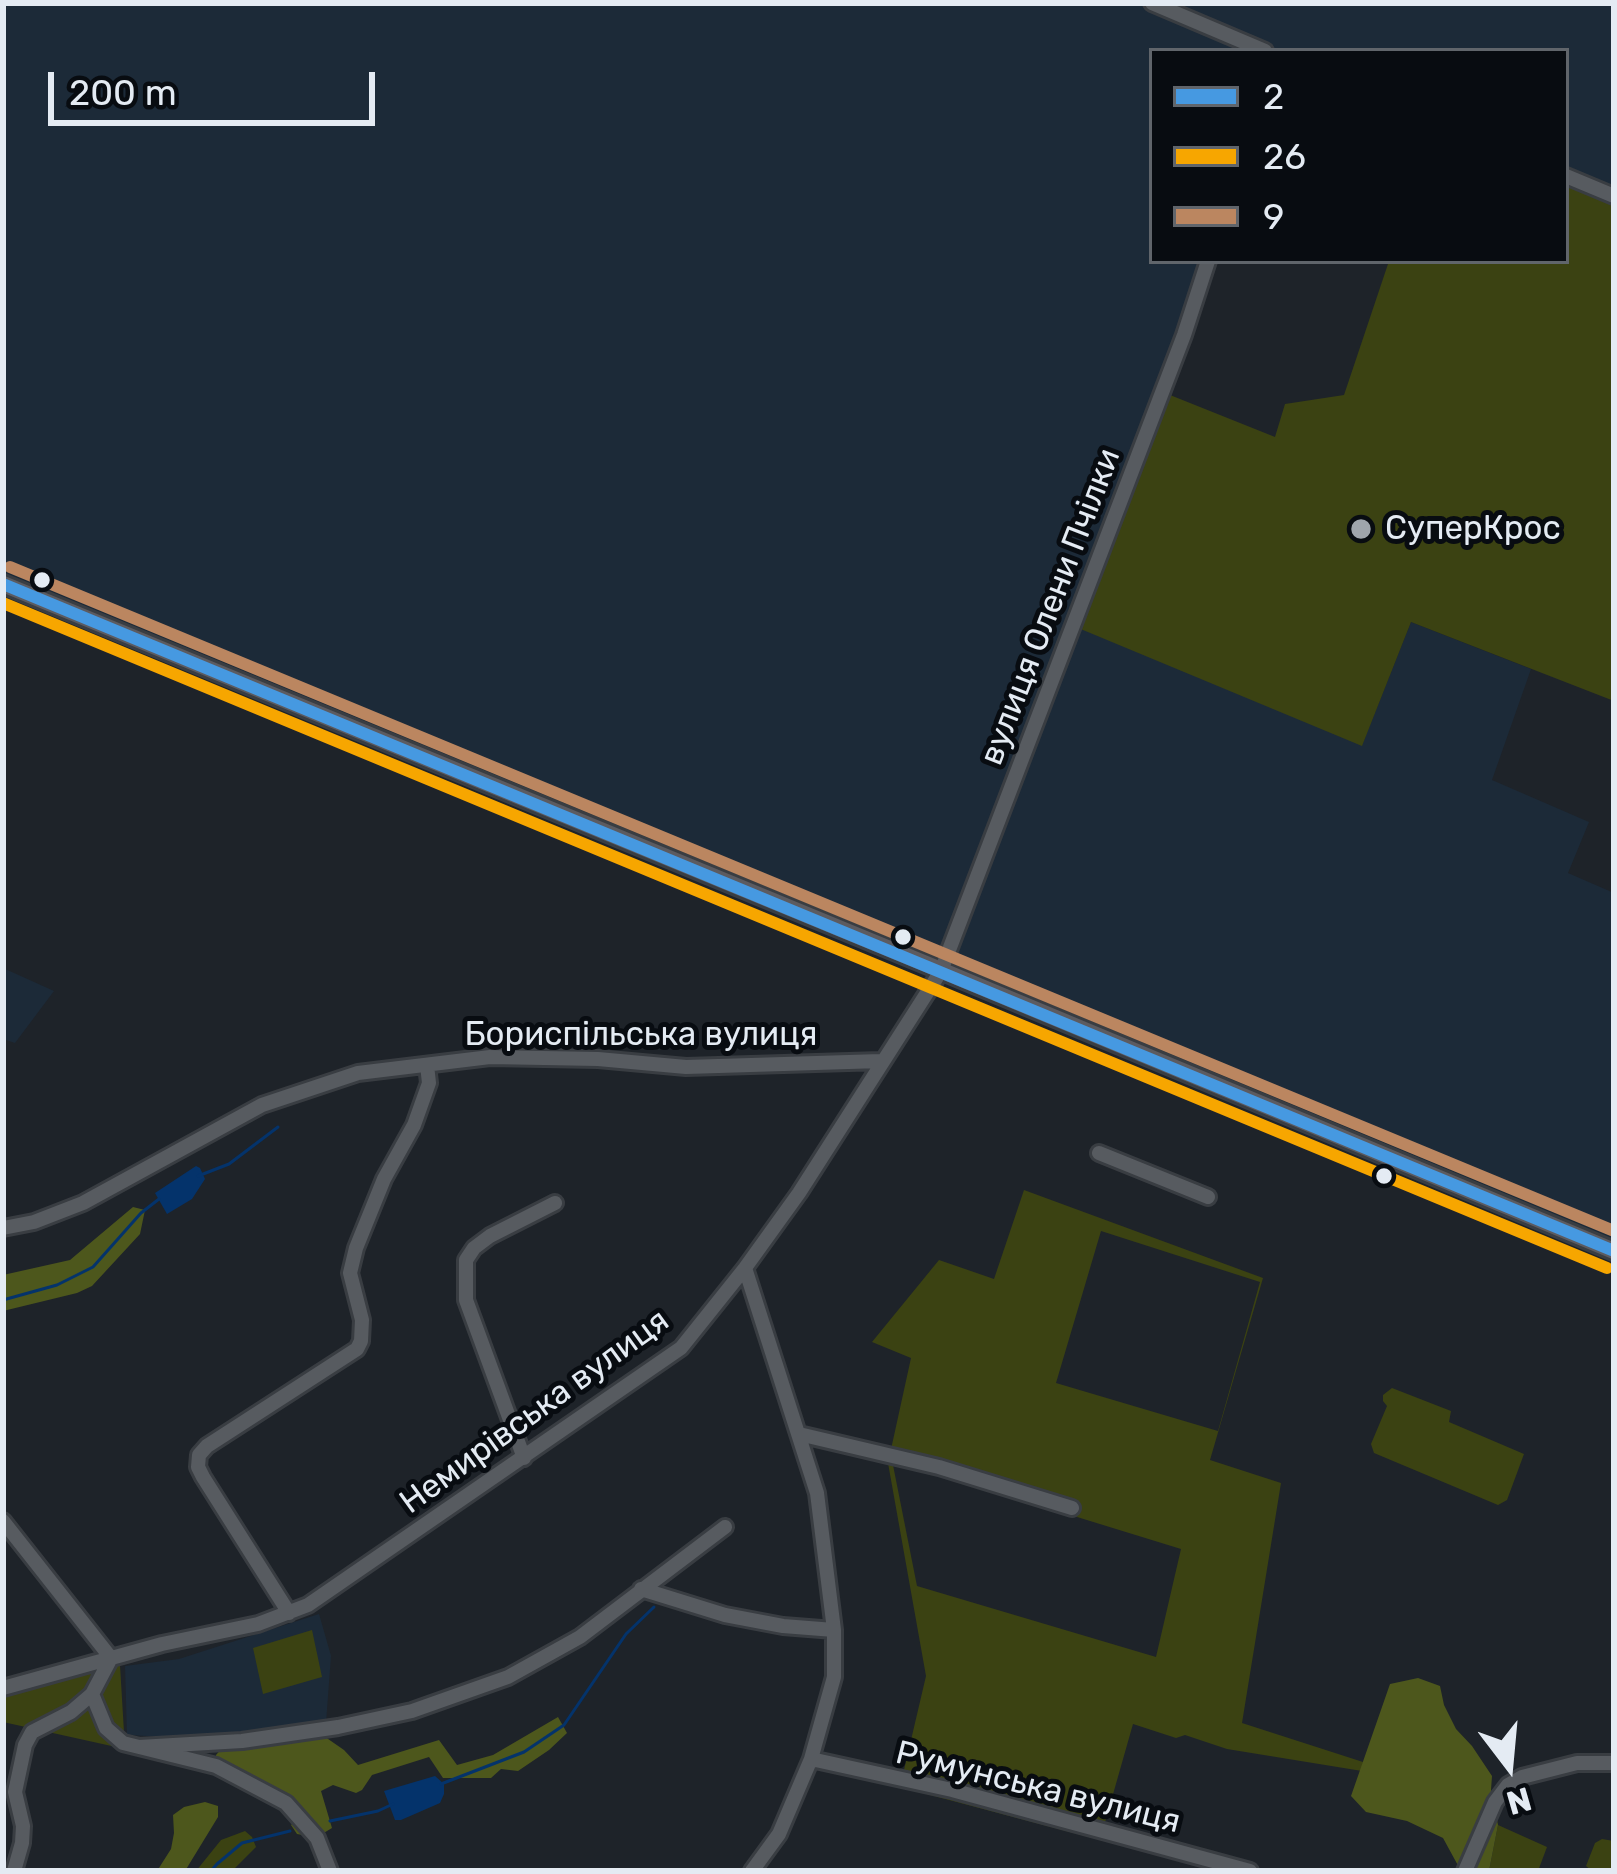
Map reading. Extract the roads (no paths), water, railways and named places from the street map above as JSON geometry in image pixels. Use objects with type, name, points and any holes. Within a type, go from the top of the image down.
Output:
[{"type":"main road","points":[[3,584],[1614,1251]]},
{"type":"street","points":[[1152,3],[1258,48]]},
{"type":"street","points":[[1569,177],[1614,196]]},
{"type":"street","name":"вулиця Олени Пчілки","points":[[940,971],[1207,264]]},
{"type":"street","name":"Немирівська вулиця","points":[[3,1688],[162,1644],[257,1624],[308,1605],[681,1348],[799,1193],[940,971]]},
{"type":"street","name":"Бориспільська вулиця","points":[[3,1228],[83,1204],[262,1105],[358,1073],[490,1057],[686,1067],[881,1061]]},
{"type":"street","points":[[289,1613],[203,1478],[199,1455],[357,1349],[362,1320],[350,1273],[356,1248],[413,1125],[428,1083],[428,1065]]},
{"type":"street","points":[[1099,1153],[1208,1197]]},
{"type":"street","points":[[524,1458],[466,1300],[466,1260],[490,1236],[555,1203]]},
{"type":"street","points":[[745,1268],[817,1493],[834,1630],[834,1677],[811,1760],[778,1834],[752,1871]]},
{"type":"street","points":[[799,1434],[939,1466],[1072,1508]]},
{"type":"street","points":[[3,1521],[111,1658],[92,1694],[71,1712],[32,1732],[25,1745],[15,1792],[23,1826],[14,1871]]},
{"type":"street","points":[[139,1747],[242,1742],[412,1711],[508,1677],[580,1636],[725,1527]]},
{"type":"street","points":[[641,1589],[725,1615],[834,1630]]},
{"type":"street","points":[[92,1694],[106,1728],[124,1743],[216,1766],[286,1803],[317,1838],[330,1871]]},
{"type":"street","name":"Румунська вулиця","points":[[811,1760],[952,1790],[1250,1871]]},
{"type":"street","points":[[1466,1871],[1495,1802],[1508,1785],[1577,1763],[1611,1763]]},
{"type":"water","points":[[196,1166],[205,1179],[192,1199],[167,1214],[155,1193]]},
{"type":"water","points":[[435,1776],[444,1784],[440,1803],[395,1820],[384,1791]]},
{"type":"waterway","points":[[198,1176],[229,1164],[278,1127]]},
{"type":"waterway","points":[[3,1300],[57,1285],[93,1267],[159,1199]]},
{"type":"waterway","points":[[441,1784],[524,1752],[564,1725],[626,1634],[654,1607]]},
{"type":"waterway","points":[[330,1821],[393,1804]]},
{"type":"waterway","points":[[211,1871],[242,1843],[290,1831]]},
{"type":"place","name":"СуперКрос","points":[[1361,529]]}]
